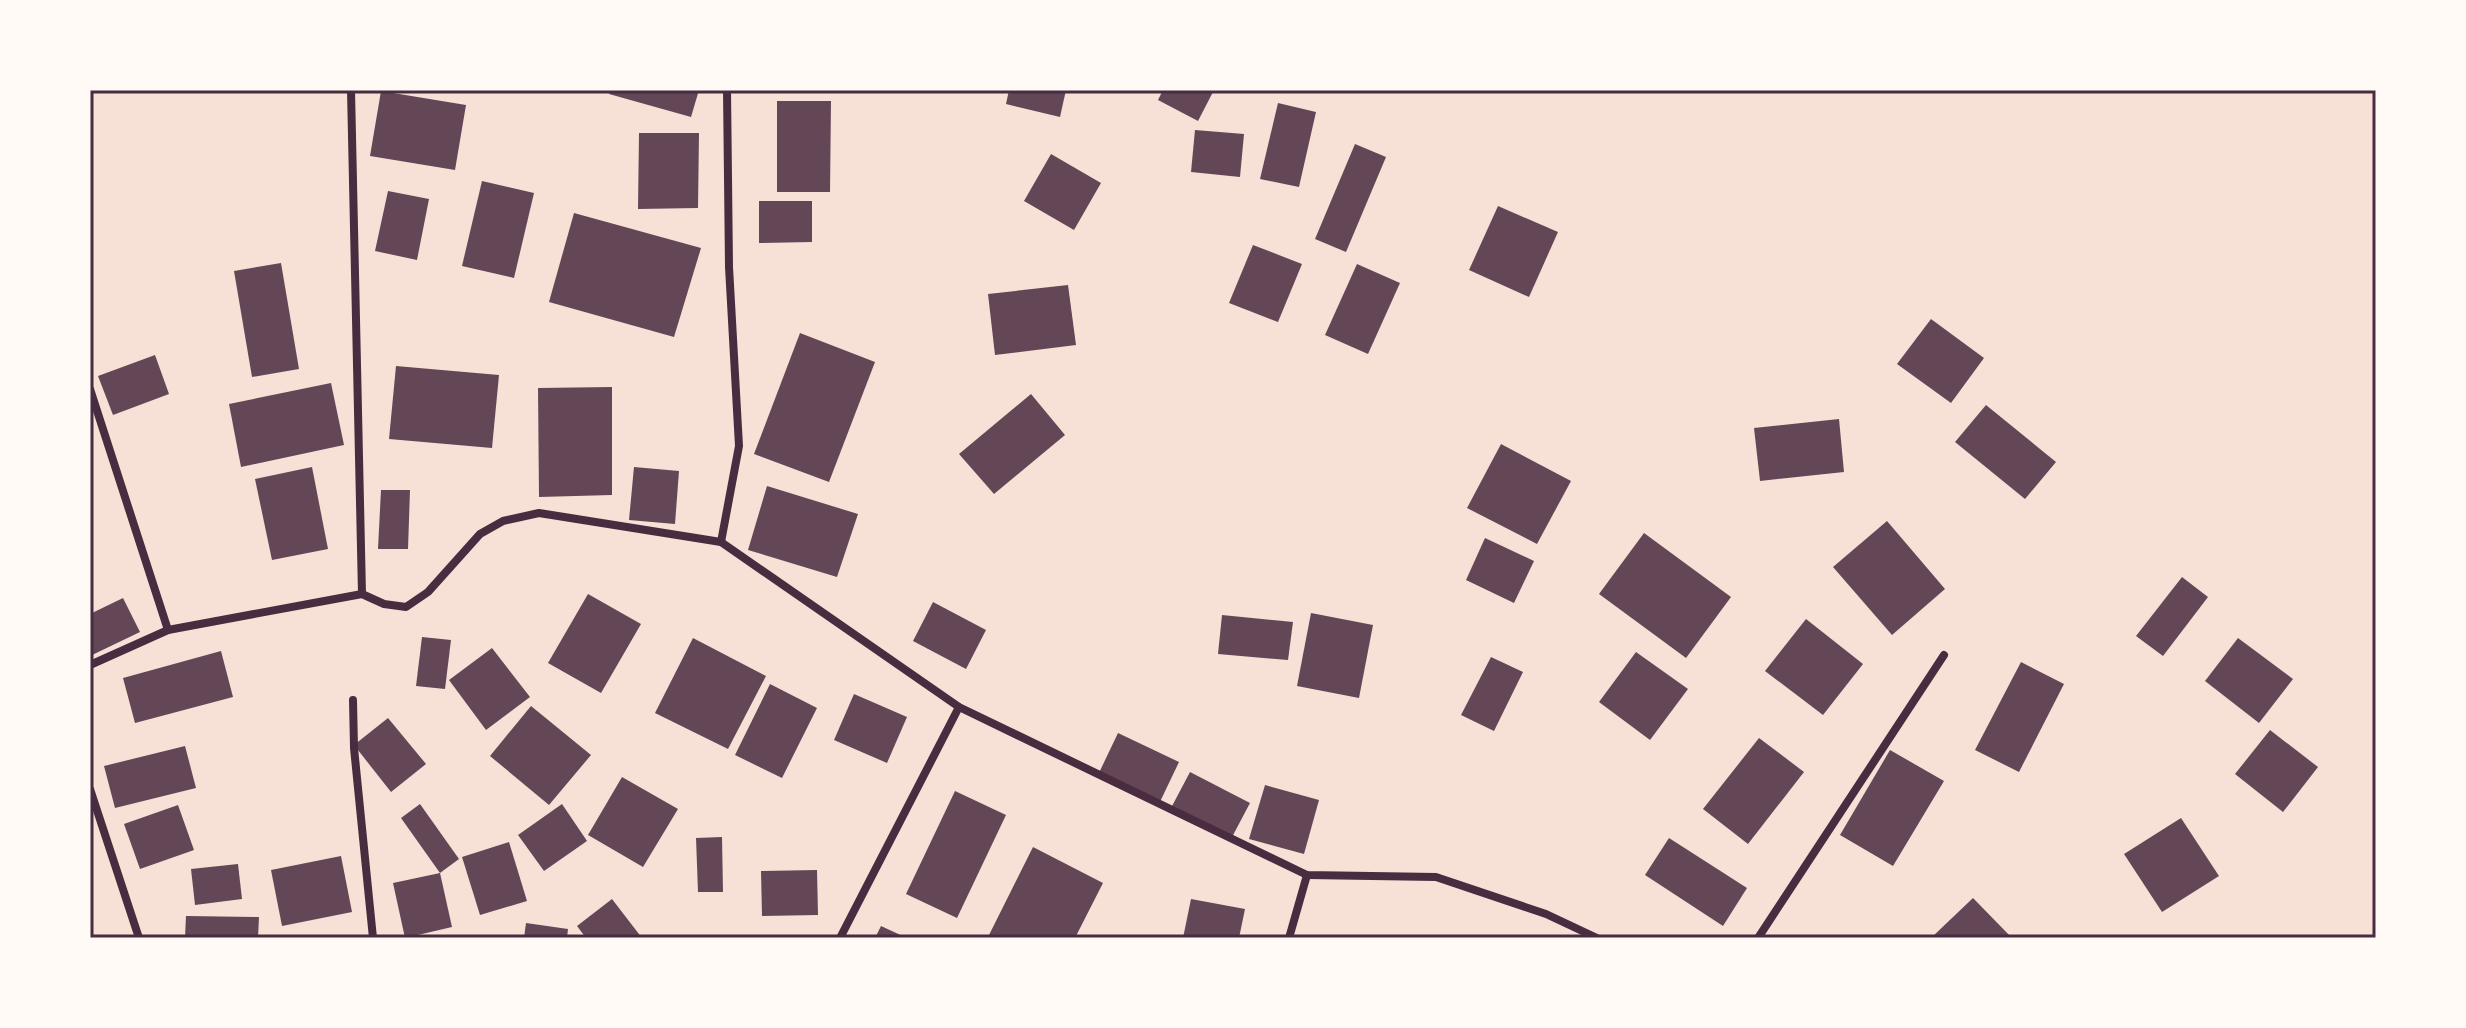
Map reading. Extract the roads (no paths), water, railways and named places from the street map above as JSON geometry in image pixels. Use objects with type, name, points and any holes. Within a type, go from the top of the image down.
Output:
[{"type":"street","points":[[351,90],[362,594]]},
{"type":"street","points":[[721,542],[739,446],[729,267],[727,90]]},
{"type":"street","points":[[90,389],[168,630]]},
{"type":"street","points":[[90,665],[168,630],[362,594],[384,604],[406,607],[428,592],[480,534],[503,521],[539,513],[721,542],[959,707],[1307,875],[1436,877],[1546,914],[1597,938]]},
{"type":"street","points":[[1758,938],[1944,655]]},
{"type":"street","points":[[353,700],[354,748],[373,938]]},
{"type":"street","points":[[840,938],[959,707]]},
{"type":"street","points":[[90,789],[139,938]]},
{"type":"street","points":[[1289,938],[1307,875]]}]
